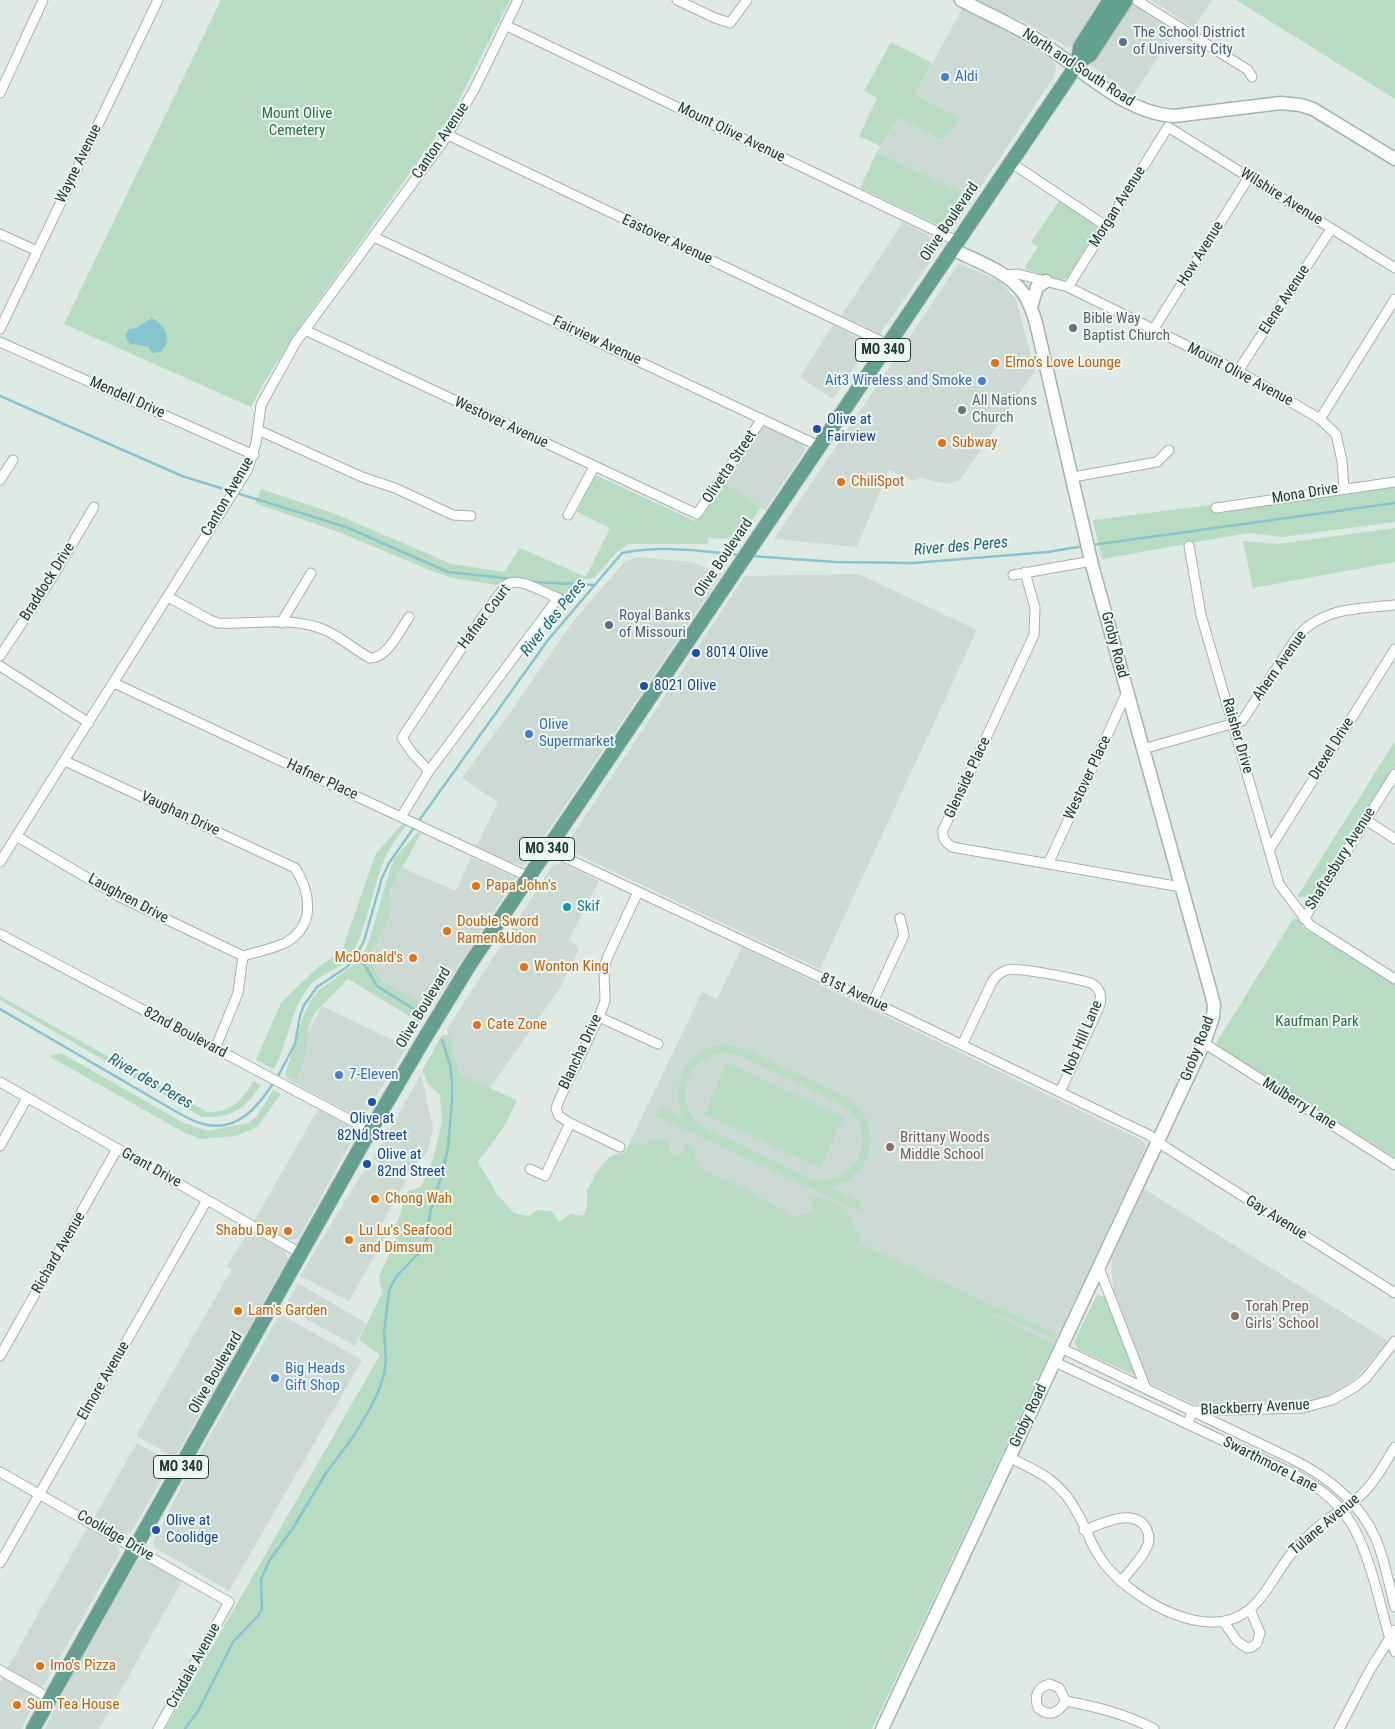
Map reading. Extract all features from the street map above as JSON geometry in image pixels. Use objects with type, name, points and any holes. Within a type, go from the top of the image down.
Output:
[{"type":"main road","name":"Olive Boulevard","points":[[1077,64],[1080,47],[1110,0]]},
{"type":"main road","name":"Olive Boulevard","points":[[33,1729],[371,1131],[466,971],[1010,162],[1077,64],[1090,55],[1126,0]]},
{"type":"street","points":[[0,93],[43,0]]},
{"type":"street","name":"Wayne Avenue","points":[[0,329],[158,0]]},
{"type":"street","name":"Canton Avenue","points":[[0,862],[241,480],[254,455],[261,405],[292,349],[448,135],[474,90],[518,0]]},
{"type":"street","points":[[677,0],[730,23],[747,0]]},
{"type":"street","name":"North and South Road","points":[[961,0],[1037,40],[1077,64],[1136,106],[1161,115],[1188,115],[1281,103],[1306,107],[1313,109],[1395,160]]},
{"type":"street","points":[[1136,0],[1248,70],[1252,77]]},
{"type":"street","name":"Mount Olive Avenue","points":[[505,25],[954,245],[1004,275],[1018,274],[1068,286],[1238,371],[1320,419],[1336,434],[1342,461],[1344,488]]},
{"type":"street","name":"Wilshire Avenue","points":[[1168,127],[1395,268]]},
{"type":"street","name":"Morgan Avenue","points":[[1068,286],[1168,127]]},
{"type":"street","name":"Eastover Avenue","points":[[448,135],[887,344]]},
{"type":"street","points":[[1010,162],[1106,226]]},
{"type":"street","name":"How Avenue","points":[[1153,330],[1249,177]]},
{"type":"street","name":"Elene Avenue","points":[[1238,371],[1331,228]]},
{"type":"street","points":[[0,234],[37,251]]},
{"type":"street","name":"Fairview Avenue","points":[[374,237],[819,446]]},
{"type":"street","name":"Groby Road","points":[[882,1729],[1158,1142],[1204,1043],[1213,1017],[1214,1005],[1091,558],[1031,307],[1015,283],[1004,275]]},
{"type":"street","points":[[1031,307],[1036,287],[1046,281]]},
{"type":"street","points":[[1320,419],[1395,299]]},
{"type":"street","name":"Westover Avenue","points":[[305,330],[697,514]]},
{"type":"street","name":"Mendell Drive","points":[[0,342],[254,455]]},
{"type":"street","name":"Olivetta Street","points":[[697,514],[762,419]]},
{"type":"street","points":[[258,430],[362,477],[395,488],[453,515],[471,516]]},
{"type":"street","points":[[1073,477],[1157,462],[1169,450]]},
{"type":"street","points":[[0,480],[13,460]]},
{"type":"street","points":[[568,515],[594,466]]},
{"type":"street","name":"Mona Drive","points":[[1216,508],[1395,482]]},
{"type":"street","name":"Braddock Drive","points":[[0,656],[52,578],[94,507]]},
{"type":"street","name":"Raisher Drive","points":[[1189,546],[1201,615],[1279,884],[1310,925],[1395,979]]},
{"type":"street","points":[[1013,574],[1091,558]]},
{"type":"street","name":"Glenside Place","points":[[1026,572],[1035,608],[1034,635],[943,830],[940,842],[952,847],[1181,887]]},
{"type":"street","points":[[281,623],[311,574]]},
{"type":"street","name":"Hafner Court","points":[[403,818],[429,771],[558,598],[523,583],[512,581],[507,584],[480,620],[402,738],[413,754],[429,771]]},
{"type":"street","points":[[168,597],[218,623],[281,623],[312,626],[326,630],[377,663],[409,617]]},
{"type":"street","name":"Ahern Avenue","points":[[1234,725],[1242,721],[1297,637],[1315,620],[1337,612],[1395,605]]},
{"type":"street","name":"Drexel Drive","points":[[1269,850],[1395,649]]},
{"type":"street","points":[[1,669],[89,723]]},
{"type":"street","name":"Hafner Place","points":[[114,683],[529,877]]},
{"type":"street","name":"Westover Place","points":[[1048,864],[1127,692]]},
{"type":"street","points":[[1143,749],[1234,725]]},
{"type":"street","name":"Vaughan Drive","points":[[65,761],[295,868],[301,878],[308,899],[305,921],[290,940],[243,956]]},
{"type":"street","name":"Shaftesbury Avenue","points":[[1304,919],[1395,774]]},
{"type":"street","points":[[1366,820],[1395,839]]},
{"type":"street","name":"Laughren Drive","points":[[16,836],[120,898],[243,956]]},
{"type":"street","name":"81st Avenue","points":[[549,847],[564,857],[962,1044],[1150,1135],[1158,1142]]},
{"type":"street","name":"Blancha Drive","points":[[570,1123],[560,1116],[556,1109],[599,1017],[604,1001],[604,968],[638,892]]},
{"type":"street","points":[[873,1002],[904,935],[900,918]]},
{"type":"street","name":"82nd Boulevard","points":[[0,934],[371,1131]]},
{"type":"street","points":[[215,1049],[238,993],[243,956]]},
{"type":"street","name":"Nob Hill Lane","points":[[962,1044],[992,982],[1002,972],[1016,969],[1091,983],[1096,986],[1102,999],[1060,1092]]},
{"type":"street","points":[[599,1017],[658,1044]]},
{"type":"street","name":"Mulberry Lane","points":[[1204,1043],[1395,1165]]},
{"type":"street","name":"Grant Drive","points":[[0,1082],[302,1254]]},
{"type":"street","points":[[0,1146],[27,1098]]},
{"type":"street","points":[[530,1169],[545,1176],[570,1123],[620,1147]]},
{"type":"street","name":"Gay Avenue","points":[[1158,1142],[1395,1294]]},
{"type":"street","name":"Richard Avenue","points":[[0,1356],[117,1149]]},
{"type":"street","name":"Elmore Avenue","points":[[0,1563],[207,1200]]},
{"type":"street","points":[[1099,1268],[1146,1389]]},
{"type":"street","name":"Blackberry Avenue","points":[[1187,1424],[1193,1411],[1303,1408],[1332,1400],[1355,1387],[1366,1378],[1395,1341]]},
{"type":"street","name":"Swarthmore Lane","points":[[1061,1348],[1307,1466],[1339,1488],[1352,1501],[1376,1540],[1395,1607]]},
{"type":"street","name":"Swarthmore Lane","points":[[1055,1362],[1294,1474],[1321,1491],[1341,1509],[1360,1540],[1395,1652]]},
{"type":"street","name":"Tulane Avenue","points":[[1010,1458],[1041,1473],[1063,1490],[1079,1515],[1084,1530],[1098,1556],[1121,1582],[1149,1601],[1180,1616],[1204,1622],[1224,1622],[1250,1609],[1262,1596],[1286,1558],[1311,1533],[1366,1490],[1395,1447]]},
{"type":"street","name":"Coolidge Drive","points":[[0,1472],[230,1602]]},
{"type":"street","points":[[1084,1530],[1114,1520],[1128,1518],[1138,1520],[1144,1526],[1148,1534],[1147,1547],[1121,1582]]},
{"type":"street","name":"Crixdale Avenue","points":[[158,1729],[230,1602]]},
{"type":"street","points":[[1224,1622],[1237,1641],[1247,1648],[1252,1647],[1257,1643],[1260,1633],[1250,1609]]},
{"type":"street","points":[[1340,1729],[1370,1670],[1395,1630]]},
{"type":"street","points":[[0,1670],[49,1698]]},
{"type":"street","points":[[1066,1701],[1132,1718],[1154,1729]]},
{"type":"shaded area","points":[[972,0],[1105,0],[1075,45],[1067,47],[1024,22]]},
{"type":"shaded area","points":[[1151,0],[1212,0],[1194,28]]},
{"type":"shaded area","points":[[1128,6],[1137,6],[1175,32],[1133,96],[1091,65],[1092,60]]},
{"type":"shaded area","points":[[963,7],[1051,58],[1056,68],[1055,75],[973,198],[877,152],[899,118],[942,140],[959,119],[915,95]]},
{"type":"shaded area","points":[[903,222],[943,243],[880,334],[841,316]]},
{"type":"shaded area","points":[[959,263],[999,281],[1016,299],[1035,371],[960,480],[949,484],[919,478],[914,481],[889,470],[857,547],[774,539]]},
{"type":"shaded area","points":[[833,325],[870,344],[833,399],[800,377]]},
{"type":"shaded area","points":[[764,426],[802,444],[805,448],[765,510],[724,483],[761,427]]},
{"type":"shaded area","points":[[637,557],[692,562],[722,574],[525,865],[510,862],[476,847],[498,802],[462,778],[571,624],[624,562]]},
{"type":"shaded area","points":[[859,574],[977,630],[820,969],[567,848],[568,842],[745,576]]},
{"type":"shaded area","points":[[471,857],[516,878],[431,1008],[381,983],[373,968],[374,948],[398,866],[456,891]]},
{"type":"shaded area","points":[[562,863],[599,881],[569,939],[579,949],[560,988],[488,1091],[459,1076],[447,1029],[553,865]]},
{"type":"shaded area","name":"Brittany Woods Middle School","points":[[742,947],[1146,1144],[1054,1344],[629,1144],[702,992],[717,999]]},
{"type":"shaded area","points":[[322,1006],[407,1047],[362,1119],[285,1078]]},
{"type":"shaded area","points":[[421,1074],[433,1127],[428,1151],[405,1176],[373,1159]]},
{"type":"shaded area","points":[[318,1109],[351,1127],[356,1133],[298,1239],[289,1240],[254,1221]]},
{"type":"shaded area","points":[[369,1161],[406,1181],[380,1227],[388,1232],[349,1301],[300,1276]]},
{"type":"shaded area","name":"Torah Prep Girls' School","points":[[1144,1189],[1388,1341],[1357,1377],[1341,1389],[1324,1397],[1306,1401],[1200,1405],[1193,1404],[1153,1385],[1149,1382],[1114,1291],[1111,1266],[1112,1258]]},
{"type":"shaded area","points":[[249,1230],[284,1250],[288,1259],[176,1456],[172,1456],[138,1437],[137,1434],[232,1269],[227,1266]]},
{"type":"shaded area","points":[[298,1283],[366,1323],[355,1346],[285,1307]]},
{"type":"shaded area","points":[[280,1314],[362,1360],[229,1591],[154,1547],[153,1542],[190,1470]]},
{"type":"shaded area","points":[[137,1443],[170,1462],[170,1465],[131,1532],[125,1535],[94,1518]]},
{"type":"shaded area","points":[[87,1528],[117,1546],[120,1553],[45,1683],[42,1686],[36,1685],[7,1669]]},
{"type":"shaded area","points":[[138,1560],[146,1560],[182,1581],[99,1729],[45,1729],[70,1679]]},
{"type":"shaded area","points":[[3,1678],[29,1692],[33,1698],[32,1708],[21,1729],[0,1729],[0,1683]]},
{"type":"green space","name":"Mount Olive Cemetery","points":[[221,0],[510,0],[452,114],[299,328],[263,384],[251,407],[64,324]]},
{"type":"green space","points":[[1236,0],[1395,0],[1395,99]]},
{"type":"green space","points":[[891,42],[932,63],[915,95],[960,119],[942,140],[899,118],[880,146],[859,136],[877,98],[864,91]]},
{"type":"green space","points":[[877,152],[973,198],[953,228],[945,228],[860,188]]},
{"type":"green space","points":[[1059,201],[1096,224],[1098,228],[1068,277],[1059,281],[1026,269],[1026,265],[1038,247],[1031,242]]},
{"type":"green space","points":[[596,475],[695,521],[701,518],[724,483],[761,507],[741,537],[732,536],[726,539],[708,538],[708,544],[628,544],[616,553],[594,578],[578,580],[574,592],[564,599],[540,585],[507,581],[496,585],[453,578],[434,572],[341,533],[255,503],[261,489],[333,513],[452,564],[504,572],[520,548],[586,577],[610,528],[577,512],[593,477]]},
{"type":"green space","points":[[1395,486],[1395,522],[1282,537],[1248,533],[1102,559],[1093,520],[1210,505],[1214,512]]},
{"type":"green space","points":[[1395,528],[1395,562],[1253,588],[1243,541],[1277,544]]},
{"type":"green space","points":[[1395,741],[1395,766],[1317,890],[1308,896],[1297,897]]},
{"type":"green space","points":[[402,824],[406,826],[385,858],[353,953],[344,964],[312,983],[308,988],[297,1007],[274,1069],[256,1060],[281,1003],[318,967],[342,951],[375,855]]},
{"type":"green space","points":[[418,832],[421,833],[390,890],[390,915],[369,959],[382,982],[429,1006],[419,1022],[348,979],[315,1013],[309,1026],[303,1064],[296,1080],[285,1075],[303,1017],[310,1001],[318,991],[352,966],[364,953],[394,859]]},
{"type":"green space","name":"Kaufman Park","points":[[1293,919],[1297,919],[1306,930],[1395,984],[1395,1158],[1215,1045]]},
{"type":"green space","points":[[0,996],[207,1112],[216,1112],[230,1108],[245,1094],[254,1081],[261,1085],[250,1100],[237,1110],[221,1116],[202,1117],[0,1000]]},
{"type":"green space","points":[[442,1035],[449,1035],[459,1075],[517,1100],[504,1127],[478,1162],[497,1194],[514,1213],[528,1216],[538,1210],[551,1211],[559,1222],[571,1214],[583,1216],[587,1206],[587,1191],[597,1171],[609,1157],[625,1152],[629,1144],[633,1146],[637,1142],[646,1145],[651,1138],[664,1140],[670,1145],[668,1153],[679,1156],[686,1142],[696,1150],[695,1157],[698,1168],[742,1187],[793,1216],[811,1213],[813,1205],[810,1199],[816,1197],[831,1200],[845,1209],[863,1245],[1056,1333],[1053,1338],[994,1313],[993,1315],[1054,1344],[872,1729],[165,1729],[380,1355],[359,1340],[382,1293],[379,1276],[396,1240],[396,1225],[408,1191],[421,1187],[433,1159],[442,1122],[440,1095],[429,1085],[422,1071]]},
{"type":"green space","points":[[724,1044],[747,1050],[844,1096],[854,1103],[867,1121],[870,1131],[869,1153],[854,1176],[845,1182],[830,1187],[863,1203],[859,1211],[656,1116],[660,1107],[683,1118],[679,1105],[678,1092],[680,1080],[690,1061],[699,1053],[711,1047]],"holes":[[[722,1052],[743,1057],[847,1107],[857,1119],[862,1132],[862,1146],[858,1158],[850,1169],[840,1177],[826,1180],[811,1179],[699,1125],[686,1103],[687,1081],[692,1071],[709,1056]]]},
{"type":"green space","points":[[61,1053],[184,1123],[208,1131],[248,1123],[257,1116],[273,1090],[281,1094],[257,1127],[236,1136],[201,1139],[185,1133],[49,1056]]},
{"type":"green space","points":[[727,1063],[844,1117],[820,1168],[704,1114]]},
{"type":"green space","points":[[1097,1295],[1105,1296],[1135,1373],[1134,1375],[1079,1350],[1075,1345],[1075,1340]]},
{"type":"water","points":[[152,318],[164,329],[167,338],[160,352],[152,353],[148,347],[132,345],[127,341],[126,334],[129,329],[136,328]]},
{"type":"waterway","points":[[0,396],[182,476],[346,527],[448,572],[512,579]]},
{"type":"waterway","name":"River des Peres","points":[[1092,545],[1395,503]]},
{"type":"waterway","name":"River des Peres","points":[[751,556],[835,562],[914,563],[1047,552],[1084,546]]},
{"type":"waterway","name":"River des Peres","points":[[418,822],[548,640],[622,553],[667,549],[741,555]]},
{"type":"waterway","points":[[530,582],[594,585]]},
{"type":"waterway","name":"River des Peres","points":[[277,1078],[295,1044],[304,1005],[317,987],[347,967],[354,959],[364,941],[382,878],[389,863],[415,826]]},
{"type":"waterway","points":[[360,951],[363,962],[377,986],[420,1013]]},
{"type":"waterway","name":"River des Peres","points":[[0,1009],[175,1111],[203,1124],[226,1125],[245,1116],[261,1100],[274,1082]]},
{"type":"waterway","points":[[185,1729],[198,1711],[233,1642],[258,1616],[262,1609],[261,1580],[269,1561],[293,1528],[326,1473],[353,1437],[378,1392],[384,1375],[386,1360],[384,1333],[389,1291],[396,1277],[418,1254],[427,1238],[430,1212],[443,1171],[448,1147],[452,1080],[450,1065],[442,1040]]},
{"type":"place","name":"The School District of University City","points":[[1123,42]]},
{"type":"place","name":"Aldi","points":[[945,77]]},
{"type":"place","name":"Bible Way Baptist Church","points":[[1073,328]]},
{"type":"place","name":"Elmo's Love Lounge","points":[[995,363]]},
{"type":"place","name":"Ait3 Wireless and Smoke","points":[[982,381]]},
{"type":"place","name":"All Nations Church","points":[[962,410]]},
{"type":"place","name":"Olive at Fairview","points":[[817,429]]},
{"type":"place","name":"Subway","points":[[942,443]]},
{"type":"place","name":"ChiliSpot","points":[[841,482]]},
{"type":"place","name":"Royal Banks of Missouri","points":[[609,625]]},
{"type":"place","name":"8014 Olive","points":[[696,653]]},
{"type":"place","name":"8021 Olive","points":[[644,686]]},
{"type":"place","name":"Olive Supermarket","points":[[529,734]]},
{"type":"place","name":"Papa John's","points":[[476,886]]},
{"type":"place","name":"Skif","points":[[567,907]]},
{"type":"place","name":"Double Sword Ramen&Udon","points":[[447,931]]},
{"type":"place","name":"McDonald's","points":[[413,958]]},
{"type":"place","name":"Wonton King","points":[[524,967]]},
{"type":"place","name":"Cate Zone","points":[[477,1025]]},
{"type":"place","name":"7-Eleven","points":[[339,1075]]},
{"type":"place","name":"Olive at 82Nd Street","points":[[372,1102]]},
{"type":"place","name":"Brittany Woods Middle School","points":[[890,1147]]},
{"type":"place","name":"Olive at 82nd Street","points":[[367,1164]]},
{"type":"place","name":"Chong Wah","points":[[375,1199]]},
{"type":"place","name":"Shabu Day","points":[[288,1231]]},
{"type":"place","name":"Lu Lu's Seafood and Dimsum","points":[[349,1240]]},
{"type":"place","name":"Lam's Garden","points":[[238,1311]]},
{"type":"place","name":"Torah Prep Girls' School","points":[[1235,1316]]},
{"type":"place","name":"Big Heads Gift Shop","points":[[275,1378]]},
{"type":"place","name":"Olive at Coolidge","points":[[156,1530]]},
{"type":"place","name":"Imo's Pizza","points":[[40,1666]]},
{"type":"place","name":"Sum Tea House","points":[[17,1705]]}]
